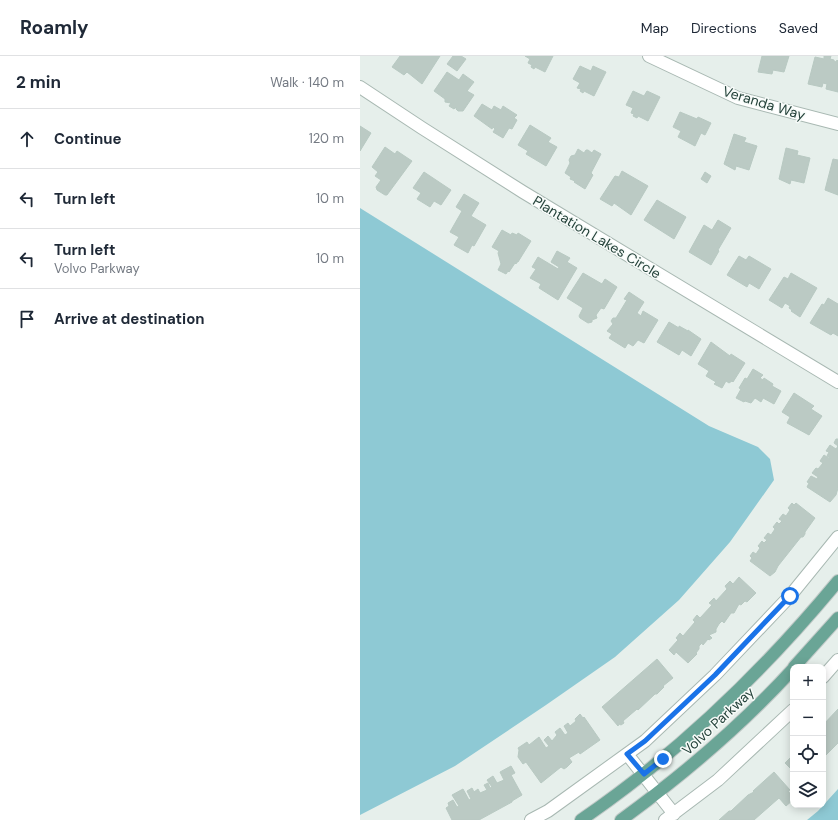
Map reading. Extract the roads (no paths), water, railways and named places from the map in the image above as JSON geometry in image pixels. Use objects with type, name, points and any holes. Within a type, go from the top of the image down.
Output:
[{"type":"main road","name":"Volvo Parkway","points":[[581,820],[644,774],[708,720],[743,686],[803,623],[838,581]]},
{"type":"main road","name":"Volvo Parkway","points":[[798,664],[838,618]]},
{"type":"main road","name":"Volvo Parkway","points":[[621,820],[658,793],[716,744],[752,711],[790,672]]},
{"type":"street","name":"Veranda Way","points":[[649,56],[738,98],[838,124]]},
{"type":"street","name":"Plantation Lakes Circle","points":[[360,87],[523,192],[838,382]]},
{"type":"street","points":[[531,820],[548,810],[645,741],[715,675],[790,596],[838,537]]},
{"type":"street","points":[[826,674],[838,660]]},
{"type":"street","points":[[627,754],[658,793],[670,817],[718,780],[790,713]]},
{"type":"water","points":[[360,208],[709,426],[758,447],[770,459],[774,480],[730,542],[679,600],[615,657],[455,766],[360,815]]},
{"type":"water","points":[[838,789],[838,820],[807,820],[821,808],[826,808],[826,802]]}]
